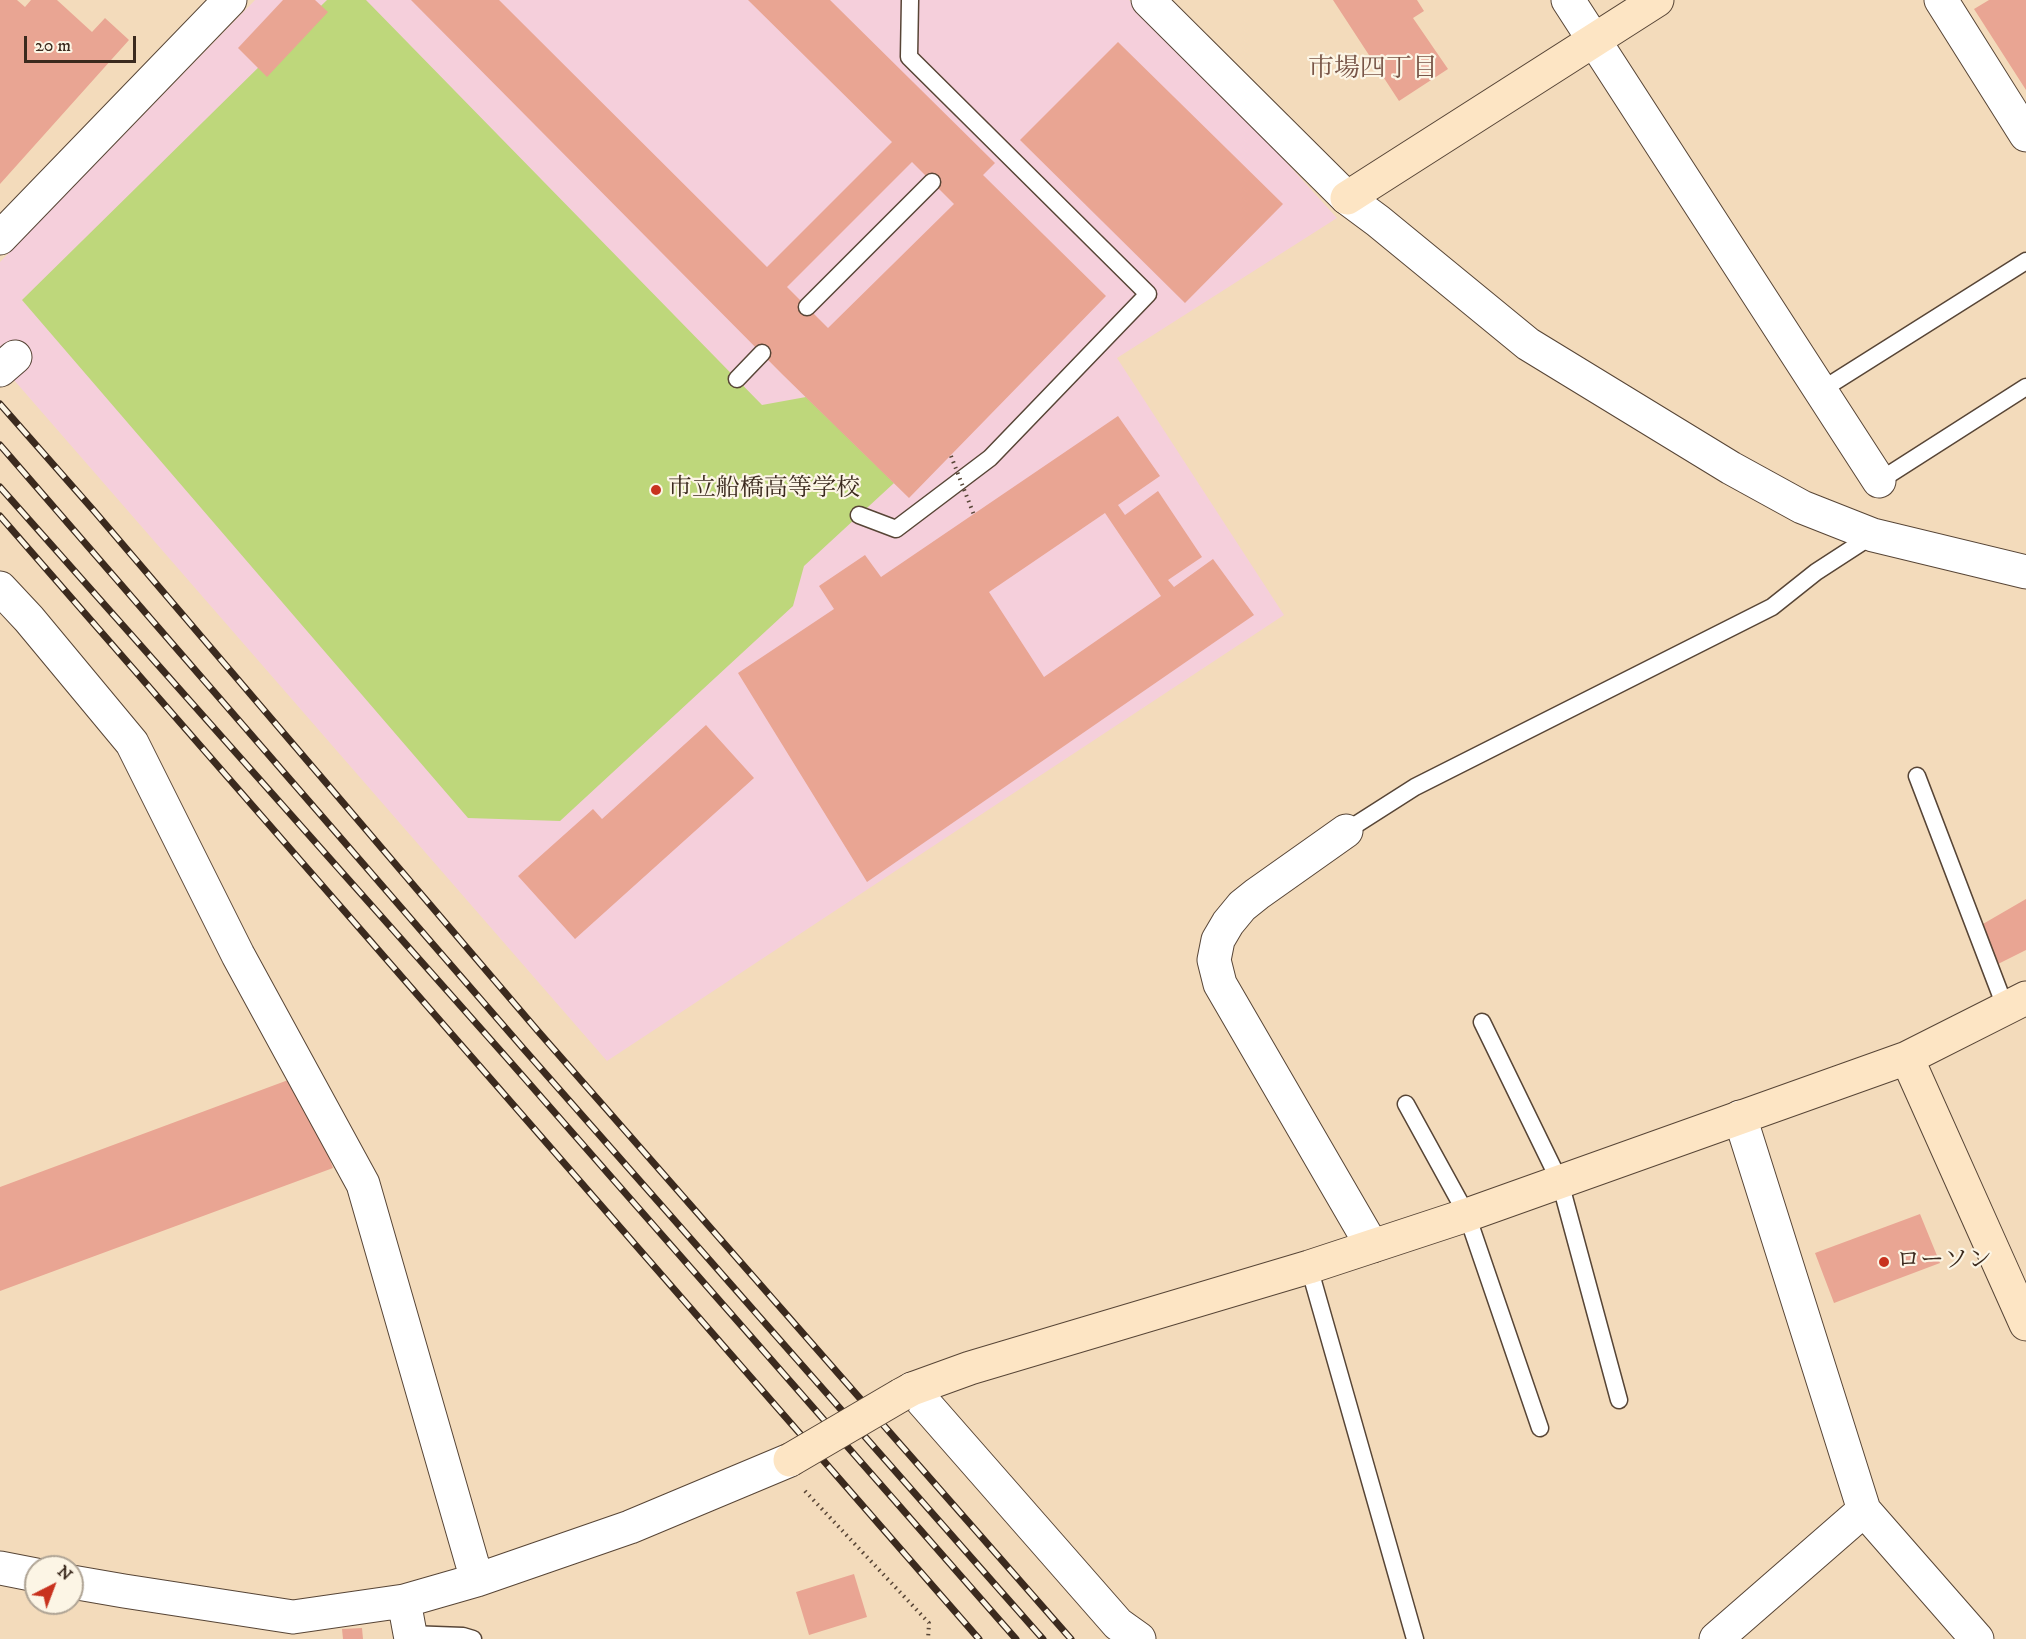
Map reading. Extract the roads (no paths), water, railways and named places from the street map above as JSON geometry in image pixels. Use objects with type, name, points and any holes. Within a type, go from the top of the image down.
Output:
[{"type":"street","points":[[0,238],[230,0]]},
{"type":"street","points":[[1148,0],[1347,198],[1528,344],[1731,468],[1802,507],[1873,535],[2026,572]]},
{"type":"street","points":[[1568,0],[1879,482]]},
{"type":"street","points":[[1347,198],[1658,0]]},
{"type":"street","points":[[1941,0],[2026,135]]},
{"type":"street","points":[[0,588],[29,619],[132,743],[238,955],[363,1184],[477,1580]]},
{"type":"street","points":[[1346,831],[1242,906],[1227,923],[1218,940],[1214,960],[1220,984],[1372,1246]]},
{"type":"street","points":[[84,1584],[293,1617],[404,1601],[477,1580],[630,1527],[785,1463],[906,1392],[970,1368],[1309,1267],[1467,1215],[1907,1058],[2016,1003]]},
{"type":"street","points":[[1907,1058],[2026,1324]]},
{"type":"street","points":[[1740,1117],[1864,1510],[1977,1639]]},
{"type":"street","points":[[906,1392],[1118,1624],[1139,1639]]},
{"type":"street","points":[[1716,1639],[1864,1510]]},
{"type":"street","points":[[0,1568],[24,1573]]},
{"type":"street","points":[[404,1601],[410,1637]]},
{"type":"lane","points":[[859,515],[896,529],[990,458],[1148,294],[977,135],[909,57],[910,0]]},
{"type":"lane","points":[[807,307],[932,182]]},
{"type":"lane","points":[[1820,391],[2026,261]]},
{"type":"lane","points":[[737,379],[762,353]]},
{"type":"lane","points":[[1879,482],[2026,387]]},
{"type":"lane","points":[[1346,831],[1415,787],[1772,607],[1816,572],[1873,535]]},
{"type":"lane","points":[[1917,776],[2016,1003]]},
{"type":"lane","points":[[1482,1022],[1560,1182],[1619,1400]]},
{"type":"lane","points":[[1406,1104],[1467,1215],[1540,1428]]},
{"type":"lane","points":[[1309,1267],[1415,1639]]},
{"type":"lane","points":[[410,1637],[463,1636],[473,1639]]},
{"type":"railway","points":[[0,404],[537,1030],[1071,1639]]},
{"type":"railway","points":[[0,445],[522,1047],[1043,1639]]},
{"type":"railway","points":[[0,487],[506,1057],[1016,1639]]},
{"type":"railway","points":[[0,516],[979,1639]]},
{"type":"place","name":"市立船橋高等学校","points":[[656,490]]},
{"type":"place","name":"ローソン","points":[[1884,1262]]},
{"type":"district","name":"市場四丁目","points":[[1373,71]]}]
